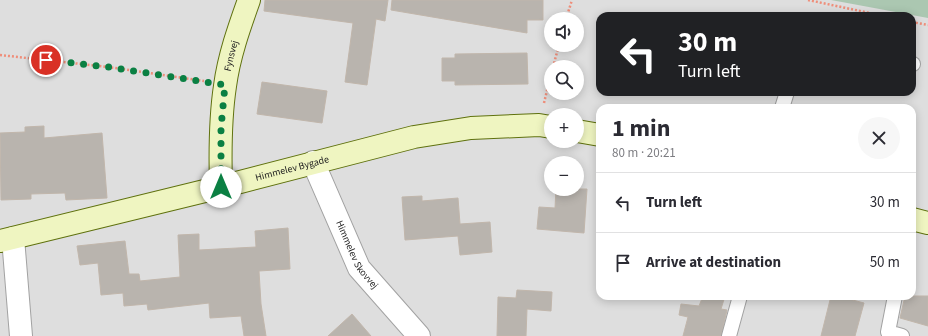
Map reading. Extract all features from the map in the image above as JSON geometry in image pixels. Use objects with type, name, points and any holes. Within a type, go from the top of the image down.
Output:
[{"type":"street","name":"Fynsvej","points":[[221,187],[221,128],[225,85],[236,39],[249,0]]},
{"type":"street","name":"Himmelev Bygade","points":[[21,336],[7,239],[221,187],[414,137],[471,128],[544,126]]},
{"type":"street","points":[[584,132],[596,134]]},
{"type":"street","name":"Himmelev Skovvej","points":[[313,162],[359,268],[419,336]]},
{"type":"street","points":[[916,220],[928,223]]},
{"type":"lane","points":[[729,336],[739,300]]},
{"type":"lane","points":[[894,300],[888,332],[902,336]]},
{"type":"path","points":[[568,12],[572,0]]},
{"type":"path","points":[[808,0],[865,12]]},
{"type":"path","points":[[916,23],[928,25]]},
{"type":"path","points":[[0,55],[108,67],[225,85]]},
{"type":"shaded area","points":[[0,0],[928,0],[928,336],[0,336]]},
{"type":"green space","points":[[831,0],[928,0],[928,18],[916,16],[916,12],[896,12]]},
{"type":"building","points":[[265,0],[388,0],[385,21],[376,19],[367,85],[345,82],[353,23],[264,11]]},
{"type":"building","points":[[392,0],[543,0],[543,20],[527,20],[527,33],[391,10]]},
{"type":"building","points":[[527,53],[528,84],[455,85],[455,81],[442,81],[442,58],[455,58],[455,54]]},
{"type":"building","points":[[262,82],[327,91],[322,123],[257,114]]},
{"type":"building","points":[[44,126],[44,138],[102,133],[107,198],[66,200],[65,193],[31,194],[31,199],[1,200],[0,133],[25,132],[25,127]]},
{"type":"building","points":[[584,189],[587,189],[584,233],[537,229],[539,207],[555,208],[556,196],[584,196]]},
{"type":"building","points":[[422,196],[422,201],[458,198],[460,224],[490,222],[492,252],[460,255],[458,236],[405,240],[402,197]]},
{"type":"building","points":[[288,228],[290,269],[259,271],[261,304],[266,336],[244,336],[241,316],[210,318],[209,303],[148,310],[147,304],[124,306],[123,293],[101,295],[98,263],[80,265],[77,246],[125,241],[129,274],[139,274],[140,281],[180,277],[178,235],[199,234],[199,250],[256,247],[255,231]]},
{"type":"building","points":[[517,290],[552,292],[551,311],[527,309],[526,336],[497,336],[498,297],[516,298]]},
{"type":"building","points":[[916,296],[928,296],[928,326],[900,318],[904,300],[916,300]]},
{"type":"building","points":[[701,300],[724,300],[721,309],[727,310],[721,336],[683,336],[688,317],[679,315],[681,304],[699,306]]},
{"type":"building","points":[[830,300],[853,300],[864,303],[855,336],[821,336]]},
{"type":"building","points":[[352,314],[371,336],[328,336]]},
{"type":"route","points":[[46,60],[108,67],[225,85],[221,128],[221,187]]}]
